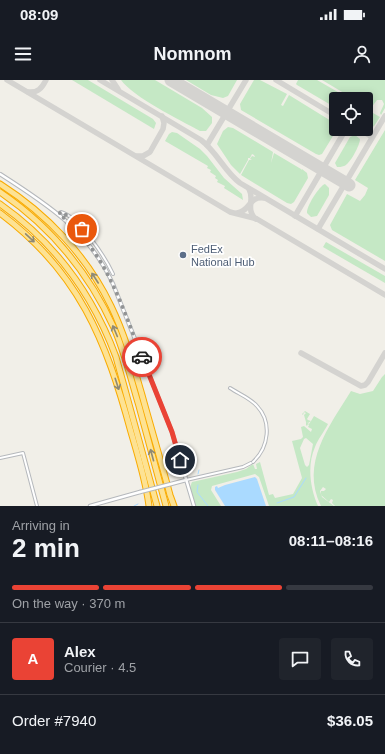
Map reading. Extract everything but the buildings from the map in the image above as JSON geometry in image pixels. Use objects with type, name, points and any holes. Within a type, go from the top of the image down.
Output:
[{"type":"highway","points":[[0,184],[29,204],[64,237],[88,267],[107,299],[130,351],[174,506]]},
{"type":"highway","points":[[0,192],[24,210],[53,236],[85,276],[105,311],[117,336],[126,362],[166,506]]},
{"type":"highway","points":[[0,204],[31,228],[58,256],[76,279],[108,335],[118,364],[158,506]]},
{"type":"highway","points":[[0,213],[26,234],[52,261],[89,314],[117,382],[144,481],[149,506]]},
{"type":"street","points":[[0,174],[59,214],[73,226],[100,259],[108,275],[170,427],[194,506]]},
{"type":"street","points":[[59,214],[61,212],[67,215],[89,236],[113,274]]},
{"type":"street","points":[[90,506],[186,480],[243,467],[252,462],[260,454],[266,442],[266,420],[256,405],[230,388]]},
{"type":"street","points":[[0,458],[23,453],[37,506]]},
{"type":"green space","points":[[72,80],[88,80],[153,119],[156,123],[154,129]]},
{"type":"green space","points":[[121,80],[155,80],[202,108],[212,117],[212,123],[206,131],[200,131],[146,101],[127,87]]},
{"type":"green space","points":[[186,80],[237,80],[228,96],[223,98],[211,95]]},
{"type":"green space","points":[[254,80],[260,80],[287,94],[281,105],[283,106],[289,95],[329,120],[329,136],[333,136],[322,154],[316,154],[241,110],[240,104]]},
{"type":"green space","points":[[298,80],[317,80],[338,92],[329,92],[329,104],[296,84]]},
{"type":"green space","points":[[322,80],[385,80],[385,108],[381,115],[380,113],[384,104],[382,100],[377,100],[373,105],[373,92],[342,92]]},
{"type":"green space","points":[[373,113],[380,117],[373,127]]},
{"type":"green space","points":[[228,127],[233,128],[273,152],[271,163],[274,153],[307,173],[308,178],[294,202],[291,204],[287,203],[241,175],[249,160],[252,160],[250,159],[252,156],[255,157],[254,155],[252,154],[250,158],[248,158],[240,174],[231,165],[217,144],[223,131]]},
{"type":"green space","points":[[385,130],[385,261],[332,230],[330,225],[347,194],[360,201],[365,195],[368,188],[355,180]]},
{"type":"green space","points":[[172,132],[177,133],[200,149],[224,178],[242,194],[243,200],[224,188],[225,186],[217,182],[218,180],[215,178],[216,176],[210,172],[211,170],[207,168],[208,166],[165,141]]},
{"type":"green space","points":[[356,136],[360,139],[358,145],[349,162],[342,167],[337,167],[335,163],[350,137]]},
{"type":"green space","points":[[325,184],[329,188],[329,195],[317,216],[311,217],[307,213],[307,210],[316,192]]},
{"type":"green space","points":[[326,242],[385,276],[385,283],[323,247]]},
{"type":"green space","points":[[385,374],[385,506],[335,506],[332,503],[333,500],[331,499],[329,502],[321,495],[322,497],[334,506],[321,506],[315,490],[315,460],[326,432],[351,391],[360,394],[373,391]],"holes":[[[323,487],[326,489],[321,491],[321,494],[320,491]]]},
{"type":"green space","points":[[305,411],[310,414],[307,419],[311,421],[308,423],[306,422],[304,415],[306,413],[304,412]]},
{"type":"green space","points":[[314,416],[328,424],[316,444],[310,469],[311,484],[318,506],[269,506],[259,477],[255,474],[212,486],[211,490],[221,506],[196,506],[191,491],[192,482],[237,472],[246,469],[253,464],[255,469],[257,469],[256,464],[260,462],[269,495],[273,494],[275,498],[293,494],[302,478],[292,441],[303,437],[301,427],[304,426],[311,432],[312,429],[308,427],[308,424],[307,426],[306,425],[306,422],[309,424]],"holes":[[[306,438],[313,444],[309,465],[307,467],[300,448],[304,439]]]},
{"type":"water","points":[[255,477],[266,506],[225,506],[215,490],[215,487],[217,486],[218,488]]},
{"type":"waterway","points":[[198,474],[199,470]]},
{"type":"waterway","points":[[277,503],[294,497],[306,478]]},
{"type":"waterway","points":[[198,485],[197,492],[208,506]]},
{"type":"waterway","points":[[134,506],[138,504]]},
{"type":"taxiway","points":[[7,80],[230,212],[257,219],[385,295]]},
{"type":"taxiway","points":[[28,92],[34,92],[39,89],[46,80]]},
{"type":"taxiway","points":[[100,80],[201,140],[212,150],[229,173],[240,183],[385,269]]},
{"type":"taxiway","points":[[112,80],[118,89]]},
{"type":"taxiway","points":[[207,145],[246,80]]},
{"type":"taxiway","points":[[276,80],[329,112]]},
{"type":"taxiway","points":[[137,156],[143,156],[150,152],[163,129],[164,123],[162,116]]},
{"type":"taxiway","points":[[318,229],[385,116]]},
{"type":"taxiway","points":[[295,216],[342,136]]},
{"type":"taxiway","points":[[249,189],[251,193],[251,212],[256,219]]},
{"type":"taxiway","points":[[237,213],[245,210],[255,199],[264,198]]},
{"type":"taxiway","points":[[301,353],[361,386],[368,382],[385,353]]},
{"type":"runway","points":[[171,80],[349,185]]},
{"type":"way so far","points":[[82,229],[63,212],[59,214],[84,238],[104,267],[142,357]]},
{"type":"place","name":"FedEx National Hub","points":[[183,255]]},
{"type":"route","points":[[142,357],[176,442],[180,460]]}]
